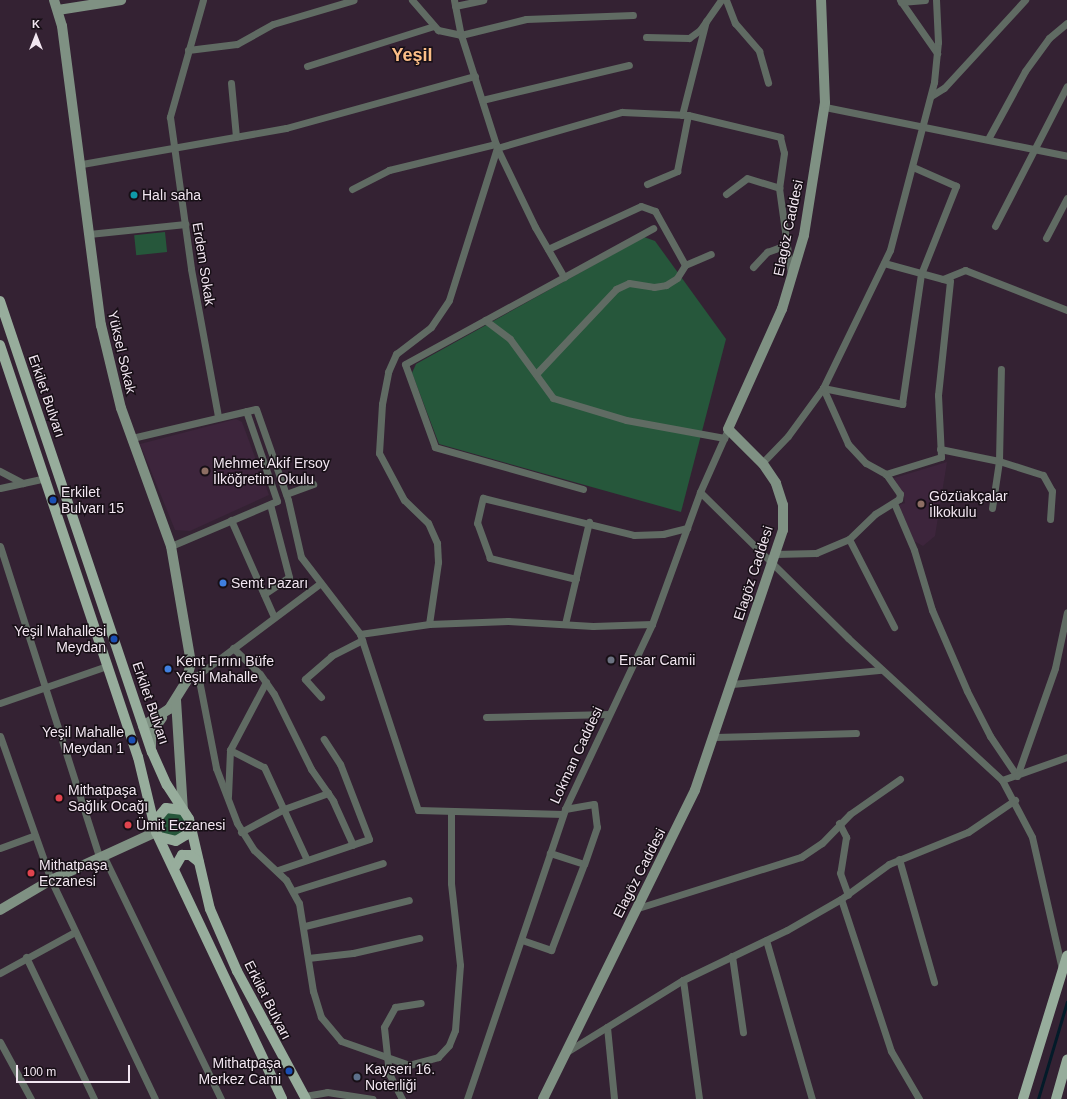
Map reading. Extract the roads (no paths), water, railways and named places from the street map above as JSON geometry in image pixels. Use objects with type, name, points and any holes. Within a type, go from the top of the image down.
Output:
[{"type":"main road","name":"Erkilet Bulvarı","points":[[0,301],[152,752],[190,825],[210,909],[237,971],[305,1098]]},
{"type":"main road","name":"Erkilet Bulvarı","points":[[0,345],[46,478],[107,666],[158,835],[175,867],[282,1099]]},
{"type":"main road","points":[[155,821],[166,808],[182,810]]},
{"type":"main road","points":[[158,835],[170,842],[181,839],[190,825]]},
{"type":"main road","points":[[175,867],[182,856],[190,855],[199,862]]},
{"type":"main road","points":[[1023,1099],[1067,956]]},
{"type":"main road","points":[[1056,1099],[1067,1060]]},
{"type":"street","name":"Yüksel Sokak","points":[[54,0],[58,10],[82,164],[89,234],[103,339],[132,438],[171,546],[193,675],[169,709],[143,726]]},
{"type":"street","points":[[58,10],[121,0]]},
{"type":"street","name":"Erdem Sokak","points":[[203,0],[170,117],[184,224],[218,416]]},
{"type":"street","points":[[188,50],[237,44],[274,24],[354,0]]},
{"type":"street","points":[[412,0],[434,26],[443,32],[461,35],[526,19],[633,15]]},
{"type":"street","points":[[483,0],[455,3],[461,35],[497,146],[548,249],[564,277]]},
{"type":"street","points":[[646,37],[684,39],[696,33],[721,0]]},
{"type":"street","points":[[726,0],[735,23],[759,51],[768,83]]},
{"type":"street","name":"Elagöz Caddesi","points":[[543,1099],[682,819],[714,737],[783,530],[783,505],[776,483],[762,463],[726,434],[792,281],[804,235],[825,107],[821,0]]},
{"type":"street","points":[[900,1],[925,0]]},
{"type":"street","points":[[762,463],[788,436],[823,388],[884,263],[913,167],[930,96],[938,53],[936,0]]},
{"type":"street","points":[[930,96],[944,88],[1025,0]]},
{"type":"street","points":[[900,1],[938,53]]},
{"type":"street","points":[[647,184],[677,171],[685,115],[706,21]]},
{"type":"street","points":[[988,139],[1025,71],[1048,38],[1067,23]]},
{"type":"street","points":[[307,66],[434,26]]},
{"type":"street","points":[[482,100],[629,65]]},
{"type":"street","points":[[82,164],[236,137],[368,107],[475,76]]},
{"type":"street","points":[[230,83],[236,137]]},
{"type":"street","points":[[995,226],[1033,149],[1067,86]]},
{"type":"street","points":[[825,107],[924,125],[1067,156]]},
{"type":"street","points":[[352,189],[389,170],[497,146],[622,112],[685,115],[780,137],[784,153],[778,188],[792,281]]},
{"type":"street","points":[[429,624],[438,562],[437,543],[428,523],[404,500],[379,453],[382,404],[388,372],[396,354],[430,327],[449,300],[497,146]]},
{"type":"street","points":[[823,388],[902,404],[921,274],[956,186],[913,167]]},
{"type":"street","points":[[726,194],[747,178],[778,188]]},
{"type":"street","points":[[1046,238],[1067,198]]},
{"type":"street","points":[[548,249],[641,206],[655,211],[686,265]]},
{"type":"street","points":[[89,234],[184,224]]},
{"type":"street","points":[[583,490],[435,448],[405,364],[653,228]]},
{"type":"street","points":[[753,267],[767,252],[786,245]]},
{"type":"street","points":[[536,374],[616,289],[629,283],[654,287],[666,285],[677,278],[686,265],[711,254]]},
{"type":"street","points":[[884,263],[950,281],[938,395],[941,457],[886,474]]},
{"type":"street","points":[[942,279],[965,270],[1067,310]]},
{"type":"street","points":[[485,320],[510,339],[553,398],[626,420],[726,434]]},
{"type":"street","points":[[992,508],[999,461],[1002,369]]},
{"type":"street","points":[[774,557],[816,553],[848,539],[894,502],[900,494],[886,474],[866,463],[848,444],[823,388]]},
{"type":"street","points":[[132,438],[218,416],[256,409],[286,494],[301,557],[319,584],[361,637],[418,810],[564,812],[594,804],[597,826],[551,950],[522,940]]},
{"type":"street","points":[[171,546],[277,501],[246,410]]},
{"type":"street","name":"Lokman Caddesi","points":[[467,1099],[564,812],[652,624],[700,492],[726,434]]},
{"type":"street","points":[[940,450],[999,461],[1048,480],[1052,491],[1050,519]]},
{"type":"street","points":[[0,471],[24,483]]},
{"type":"street","points":[[0,488],[46,478]]},
{"type":"street","points":[[286,494],[312,484]]},
{"type":"street","points":[[700,492],[774,557],[881,670],[1002,780],[1015,800],[1034,843],[1062,969]]},
{"type":"street","points":[[576,579],[490,558],[477,523],[483,498],[589,522],[634,535],[663,534],[687,528]]},
{"type":"street","points":[[894,502],[914,550],[932,610],[972,701],[1017,776]]},
{"type":"street","points":[[264,594],[289,577],[270,504]]},
{"type":"street","points":[[231,520],[274,617]]},
{"type":"street","points":[[565,624],[589,522]]},
{"type":"street","points":[[848,539],[894,628]]},
{"type":"street","points":[[0,546],[44,688],[101,856],[221,1099]]},
{"type":"street","points":[[319,584],[233,648],[193,675],[216,768],[242,832],[254,850],[278,870],[293,890],[305,926],[308,958],[315,1002],[330,1030],[342,1041],[409,1065],[429,1062],[446,1050],[454,1035],[460,965],[451,883],[451,811]]},
{"type":"street","points":[[1017,776],[1055,668],[1067,616]]},
{"type":"street","points":[[321,697],[305,679],[331,656],[361,637],[429,624],[508,621],[565,624],[652,624]]},
{"type":"street","points":[[233,648],[266,682],[328,793],[353,845]]},
{"type":"street","points":[[0,703],[107,666]]},
{"type":"street","points":[[732,684],[881,670]]},
{"type":"street","points":[[228,800],[230,750],[266,682]]},
{"type":"street","points":[[176,700],[182,810]]},
{"type":"street","points":[[152,752],[151,733],[169,709]]},
{"type":"street","points":[[486,717],[609,714]]},
{"type":"street","points":[[714,737],[856,734]]},
{"type":"street","points":[[0,736],[51,880],[154,1099]]},
{"type":"street","points":[[278,870],[369,839],[340,764],[324,739]]},
{"type":"street","points":[[230,750],[264,767],[308,860]]},
{"type":"street","points":[[1002,780],[1017,776],[1067,757]]},
{"type":"street","points":[[638,908],[793,861],[822,843],[839,824],[900,778]]},
{"type":"street","points":[[242,832],[284,809],[328,793]]},
{"type":"street","points":[[566,1052],[683,980],[766,940],[848,895],[899,858],[968,832],[1015,800]]},
{"type":"street","points":[[839,824],[846,837],[840,873],[848,895]]},
{"type":"street","points":[[0,848],[35,835]]},
{"type":"street","points":[[0,910],[51,880],[101,856],[158,835]]},
{"type":"street","points":[[550,853],[584,864]]},
{"type":"street","points":[[899,858],[934,982]]},
{"type":"street","points":[[293,890],[383,863]]},
{"type":"street","points":[[841,899],[891,1052],[919,1099]]},
{"type":"street","points":[[305,926],[409,900]]},
{"type":"street","points":[[0,973],[26,957],[76,932]]},
{"type":"street","points":[[308,958],[353,953],[419,938]]},
{"type":"street","points":[[766,940],[812,1099]]},
{"type":"street","points":[[732,956],[743,1032]]},
{"type":"street","points":[[26,957],[94,1099]]},
{"type":"street","points":[[683,980],[699,1099]]},
{"type":"street","points":[[402,1099],[389,1074],[383,1032],[390,1012],[395,1007],[421,1003]]},
{"type":"street","points":[[607,1027],[614,1099]]},
{"type":"street","points":[[0,1042],[31,1099]]},
{"type":"street","points":[[305,1098],[327,1092],[372,1099]]},
{"type":"waterway","points":[[1038,1099],[1067,1002]]},
{"type":"place","name":"Halı saha","points":[[134,195]]},
{"type":"place","name":"Mehmet Akif Ersoy İlköğretim Okulu","points":[[205,471]]},
{"type":"place","name":"Erkilet Bulvarı 15","points":[[53,500]]},
{"type":"place","name":"Gözüakçalar İlkokulu","points":[[921,504]]},
{"type":"place","name":"Semt Pazarı","points":[[223,583]]},
{"type":"place","name":"Yeşil Mahallesi Meydan","points":[[114,639]]},
{"type":"place","name":"Ensar Camii","points":[[611,660]]},
{"type":"place","name":"Kent Fırını Büfe Yeşil Mahalle","points":[[168,669]]},
{"type":"place","name":"Yeşil Mahalle Meydan 1","points":[[132,740]]},
{"type":"place","name":"Mithatpaşa Sağlık Ocağı","points":[[59,798]]},
{"type":"place","name":"Ümit Eczanesi","points":[[128,825]]},
{"type":"place","name":"Mithatpaşa Eczanesi","points":[[31,873]]},
{"type":"place","name":"Mithatpaşa Merkez Cami","points":[[289,1071]]},
{"type":"place","name":"Kayseri 16. Noterliği","points":[[357,1077]]},
{"type":"district","name":"Yeşil","points":[[412,55]]}]
